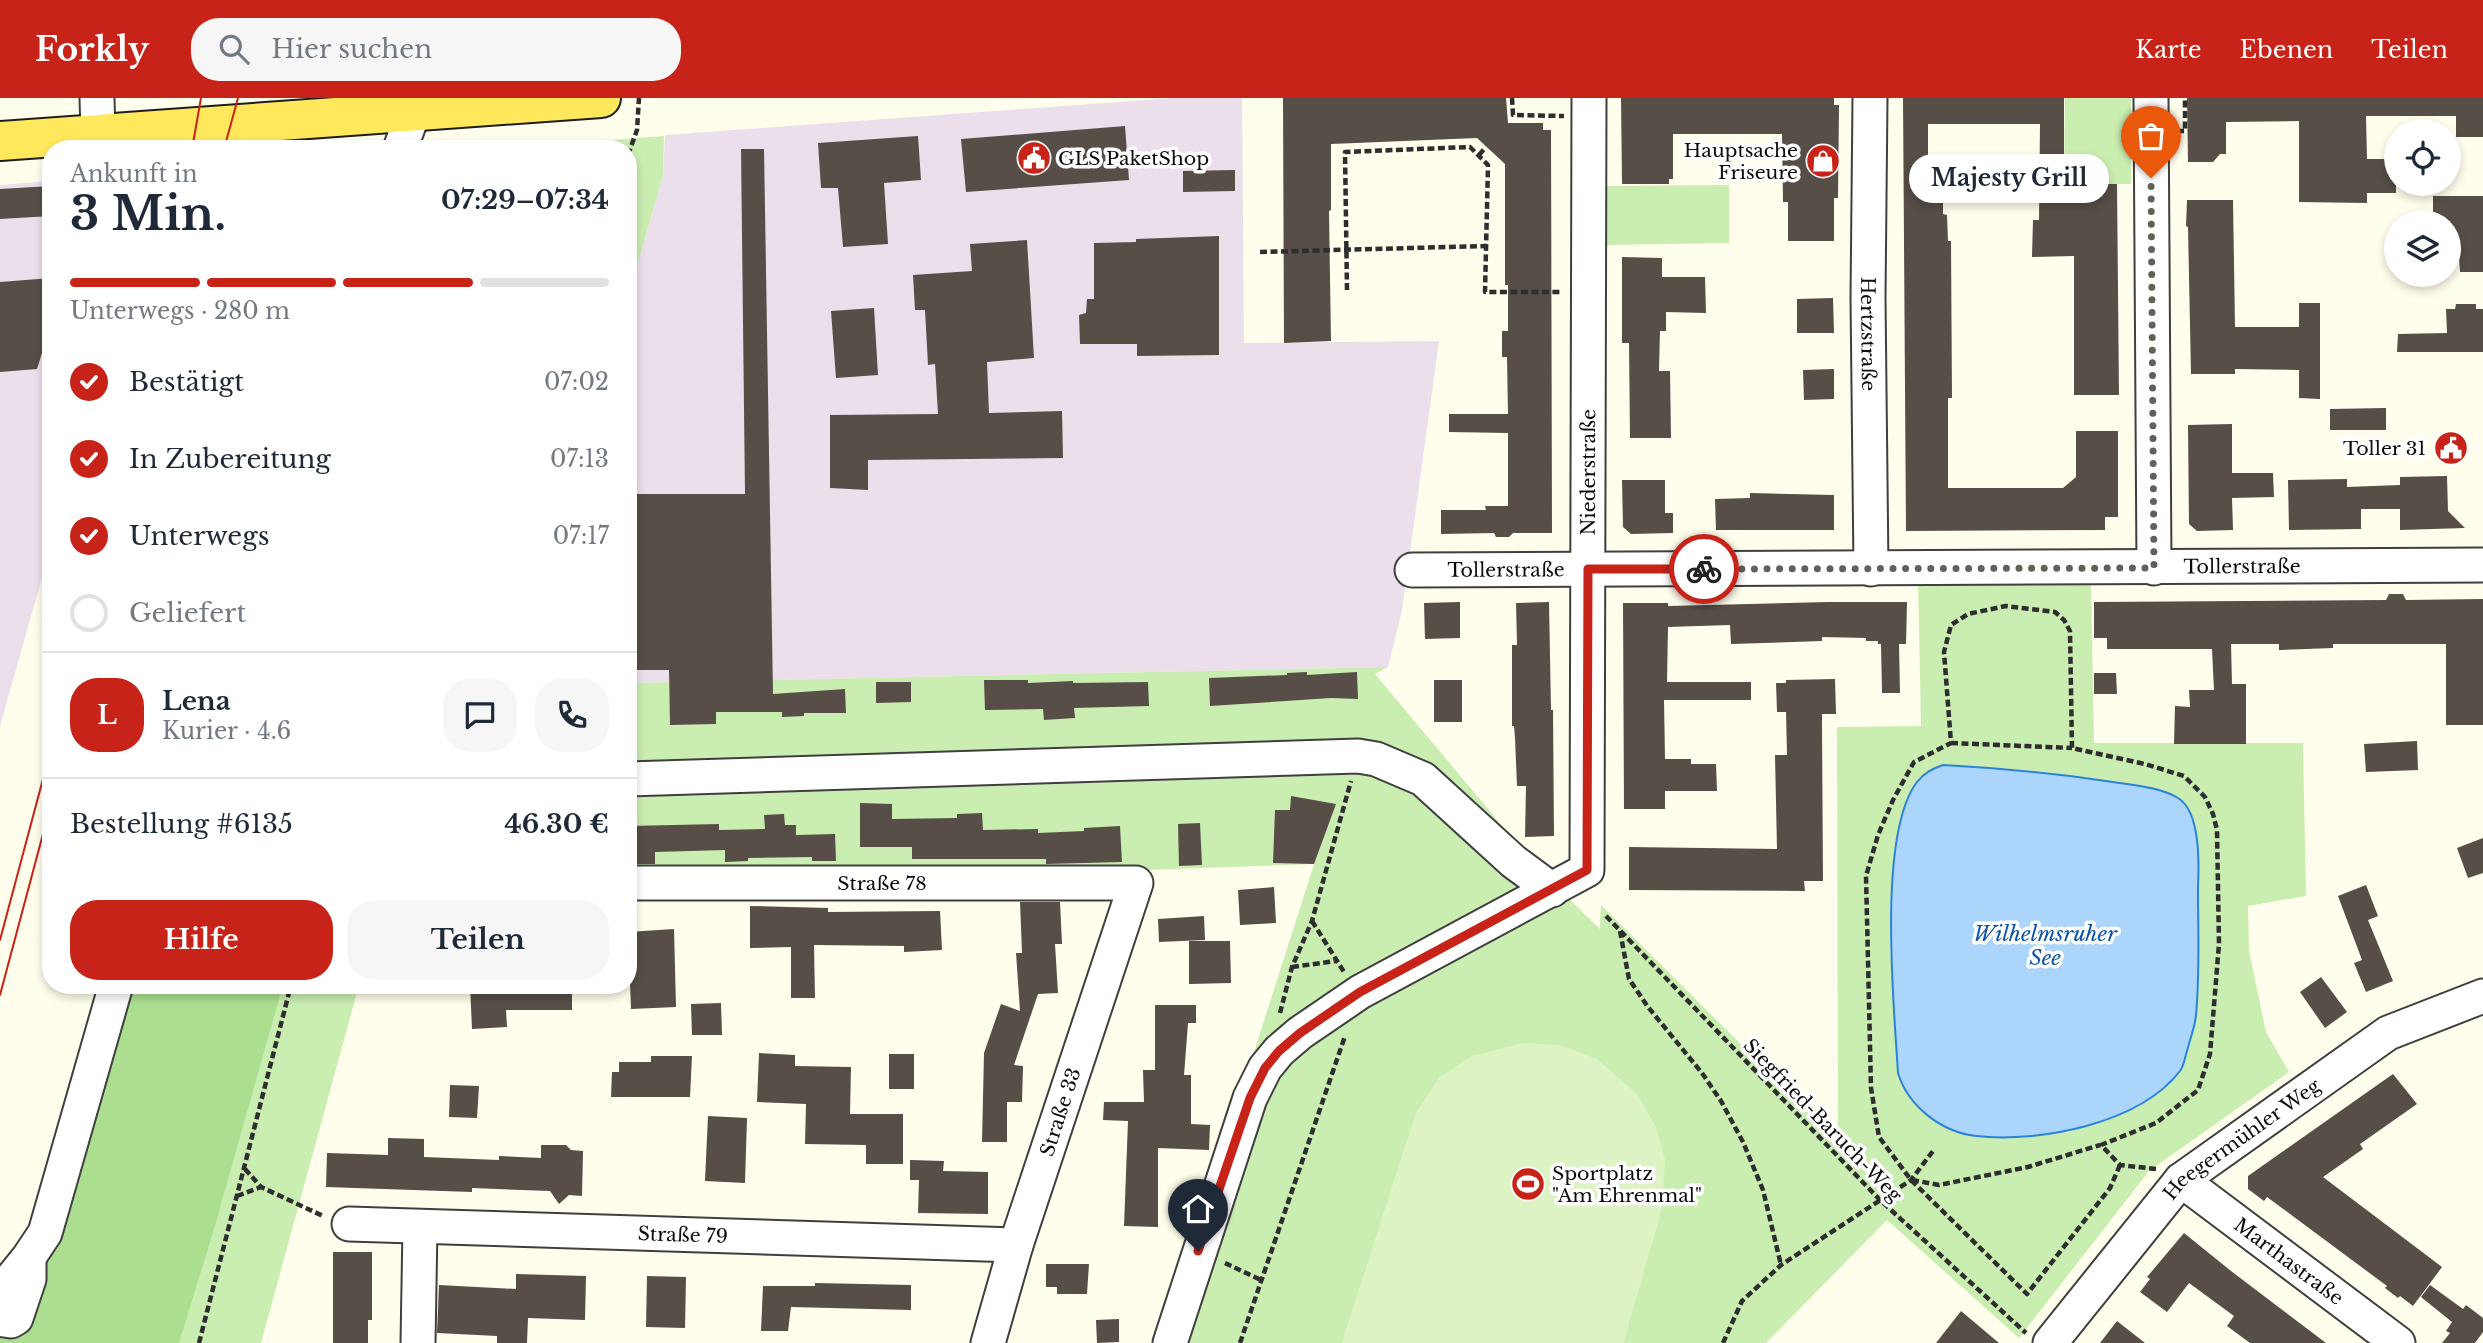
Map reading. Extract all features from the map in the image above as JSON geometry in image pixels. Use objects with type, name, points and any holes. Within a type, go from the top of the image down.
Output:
[{"type":"main road","points":[[0,141],[98,116],[584,99]]},
{"type":"street","name":"Hertzstraße","points":[[1870,98],[1868,312],[1871,569]]},
{"type":"street","points":[[2151,98],[2154,568]]},
{"type":"street","points":[[403,140],[413,105]]},
{"type":"street","name":"Niederstraße","points":[[1562,885],[1587,870],[1588,569],[1579,107]]},
{"type":"street","name":"Tollerstraße","points":[[1412,570],[2483,565]]},
{"type":"street","points":[[637,779],[1358,756],[1376,760],[1423,779],[1514,862],[1562,885]]},
{"type":"street","name":"Straße 78","points":[[637,883],[1136,883]]},
{"type":"street","name":"Straße 33","points":[[988,1343],[1016,1245],[1136,883]]},
{"type":"street","points":[[1170,1343],[1250,1098],[1265,1068],[1279,1051],[1300,1033],[1360,992],[1562,885]]},
{"type":"street","points":[[0,1293],[45,1233],[113,994]]},
{"type":"street","name":"Heegermühler Weg","points":[[2039,1339],[2171,1174],[2388,1033],[2483,996]]},
{"type":"street","name":"Marthastraße","points":[[2171,1174],[2398,1343]]},
{"type":"street","name":"Straße 79","points":[[349,1224],[1016,1245]]},
{"type":"street","points":[[418,1343],[420,1227]]},
{"type":"street","points":[[0,1314],[4,1320],[11,1321],[16,1318],[29,1279],[29,1257]]},
{"type":"path","points":[[633,140],[637,130],[639,98]]},
{"type":"path","points":[[1507,123],[1513,115],[1512,98]]},
{"type":"path","points":[[2185,98],[2185,118]]},
{"type":"path","points":[[1513,115],[1579,107]]},
{"type":"path","points":[[1479,155],[1486,146]]},
{"type":"path","points":[[1347,290],[1345,152],[1470,147],[1488,165],[1485,292],[1569,292]]},
{"type":"path","points":[[1259,251],[1486,246]]},
{"type":"path","points":[[1951,743],[1944,652],[1951,625],[1968,614],[2006,606],[2055,612],[2064,620],[2070,631],[2073,748]]},
{"type":"path","points":[[1911,1180],[1939,1185],[2028,1167],[2101,1145],[2156,1123],[2198,1090],[2210,1054],[2219,944],[2217,830],[2205,797],[2184,776],[2073,748],[1951,743],[1914,762],[1878,835],[1866,876],[1871,1088],[1879,1137],[1911,1180],[2026,1294],[2110,1188],[2120,1165]]},
{"type":"path","points":[[1279,1018],[1292,967],[1312,921],[1358,756]]},
{"type":"path","name":"Siegfried-Baruch-Weg","points":[[1606,916],[1880,1200],[2039,1339]]},
{"type":"path","points":[[1240,1343],[1360,992],[1336,961],[1312,921]]},
{"type":"path","points":[[1619,930],[1629,979],[1648,1007],[1702,1073],[1743,1142],[1763,1190],[1781,1265]]},
{"type":"path","points":[[1292,967],[1336,961]]},
{"type":"path","points":[[199,1343],[289,994]]},
{"type":"path","points":[[2101,1145],[2120,1165],[2171,1174]]},
{"type":"path","points":[[1723,1343],[1742,1301],[1781,1265],[1911,1180],[1933,1151]]},
{"type":"path","points":[[244,1169],[261,1187],[318,1215],[349,1224]]},
{"type":"path","points":[[237,1196],[261,1187]]},
{"type":"path","points":[[1198,1251],[1261,1280]]},
{"type":"shaded area","points":[[1173,98],[1242,98],[1244,343],[1439,341],[1402,611],[1388,667],[637,683],[637,266],[663,175],[665,135]]},
{"type":"shaded area","points":[[42,182],[42,578],[0,726],[0,185]]},
{"type":"green space","points":[[2065,98],[2131,98],[2131,184],[2064,184]]},
{"type":"green space","points":[[664,136],[663,175],[637,266],[637,140],[612,140]]},
{"type":"green space","points":[[1729,185],[1729,243],[1607,245],[1607,186]]},
{"type":"green space","points":[[1918,580],[2091,580],[2094,743],[2303,743],[2306,896],[2248,906],[2249,951],[2266,1032],[2289,1072],[2149,1171],[2019,1338],[1887,1220],[1766,1343],[1623,1343],[1662,1207],[1440,1077],[1416,1114],[1342,1343],[1179,1343],[1234,1115],[1314,864],[1034,874],[637,872],[637,683],[1388,667],[1375,674],[1539,870],[1600,929],[1601,905],[1838,1141],[1837,727],[1921,726]],"holes":[[[1972,766],[2037,771],[2145,787],[2199,866],[2196,1017],[2181,1069],[2141,1105],[2066,1133],[1898,1073],[1890,916],[1891,885],[1900,823]]]},
{"type":"green space","points":[[120,994],[357,994],[261,1343],[0,1343]]},
{"type":"green space","points":[[121,994],[280,994],[179,1343],[0,1343],[0,1317]]},
{"type":"green space","name":"Sportplatz \"Am Ehrenmal\"","points":[[1522,1043],[1560,1045],[1597,1059],[1637,1094],[1656,1127],[1665,1160],[1662,1207],[1623,1343],[1342,1343],[1416,1114],[1440,1077],[1472,1056]]},
{"type":"water","name":"Wilhelmsruher See","points":[[1943,765],[2045,773],[2143,786],[2170,794],[2186,805],[2195,827],[2198,853],[2195,1020],[2181,1069],[2162,1089],[2140,1104],[2114,1117],[2086,1126],[2029,1136],[2001,1137],[1976,1136],[1950,1129],[1928,1115],[1909,1096],[1898,1073],[1892,965],[1892,880],[1905,807],[1922,776]]},
{"type":"building","points":[[1283,98],[1506,98],[1508,123],[1543,123],[1543,130],[1551,130],[1552,533],[1513,533],[1509,537],[1496,537],[1494,533],[1441,534],[1441,510],[1486,510],[1485,506],[1508,506],[1508,433],[1449,432],[1449,414],[1508,414],[1507,357],[1502,357],[1502,331],[1508,331],[1508,285],[1505,285],[1505,164],[1477,138],[1331,144],[1331,341],[1284,343]]},
{"type":"building","points":[[1621,98],[1834,98],[1834,105],[1839,105],[1838,198],[1834,198],[1834,241],[1788,241],[1788,202],[1783,202],[1782,134],[1673,134],[1673,179],[1669,179],[1669,184],[1622,184]]},
{"type":"building","points":[[1903,98],[2064,98],[2064,184],[2117,184],[2119,395],[2074,395],[2074,256],[2032,257],[2033,220],[2039,220],[2040,124],[1928,124],[1928,199],[1943,199],[1948,241],[1951,241],[1952,398],[1948,398],[1948,488],[2063,488],[2076,477],[2076,431],[2118,431],[2118,517],[2105,517],[2105,530],[1906,531]]},
{"type":"building","points":[[2187,98],[2483,98],[2483,137],[2461,137],[2461,119],[2456,119],[2456,116],[2366,116],[2367,159],[2384,159],[2384,193],[2367,193],[2367,203],[2299,202],[2299,121],[2226,122],[2226,154],[2220,154],[2213,162],[2188,162]]},
{"type":"building","points":[[1125,126],[1129,180],[966,192],[961,139]]},
{"type":"building","points":[[918,136],[921,180],[884,183],[888,244],[843,247],[838,188],[821,188],[818,143]]},
{"type":"building","points":[[741,149],[764,149],[773,694],[845,689],[846,713],[804,713],[804,716],[782,717],[782,712],[716,712],[716,724],[670,725],[669,670],[637,670],[637,494],[745,494]]},
{"type":"building","points":[[1235,170],[1235,191],[1183,192],[1183,171]]},
{"type":"building","points":[[42,187],[42,217],[0,219],[0,189]]},
{"type":"building","points":[[2433,196],[2483,196],[2483,272],[2461,272],[2461,210],[2433,210]]},
{"type":"building","points":[[2187,200],[2233,200],[2235,327],[2299,327],[2299,303],[2320,303],[2320,399],[2299,398],[2299,370],[2235,369],[2235,374],[2191,374]]},
{"type":"building","points":[[1219,236],[1219,355],[1137,356],[1137,344],[1080,344],[1079,315],[1086,313],[1087,299],[1094,299],[1094,243]]},
{"type":"building","points":[[1027,240],[1034,358],[987,362],[989,413],[1062,411],[1063,458],[868,460],[868,490],[830,488],[830,415],[938,414],[935,364],[928,365],[925,310],[915,310],[913,275],[972,271],[970,244]]},
{"type":"building","points":[[1622,257],[1662,258],[1662,277],[1705,277],[1706,313],[1666,312],[1666,331],[1660,331],[1659,371],[1670,371],[1671,438],[1630,438],[1629,343],[1622,343]]},
{"type":"building","points":[[42,279],[42,353],[37,369],[0,372],[0,282]]},
{"type":"building","points":[[1833,298],[1834,333],[1797,333],[1797,299]]},
{"type":"building","points":[[2456,304],[2476,304],[2476,309],[2483,309],[2483,352],[2397,352],[2398,334],[2447,333],[2446,309],[2455,309]]},
{"type":"building","points":[[874,308],[878,375],[836,378],[831,311]]},
{"type":"building","points":[[1834,369],[1834,399],[1804,400],[1803,370]]},
{"type":"building","points":[[2386,408],[2386,430],[2330,430],[2330,409]]},
{"type":"building","points":[[2232,424],[2232,473],[2273,473],[2274,497],[2232,498],[2233,530],[2197,531],[2189,524],[2188,425]]},
{"type":"building","points":[[2447,476],[2448,511],[2465,528],[2400,530],[2400,509],[2361,509],[2361,529],[2289,530],[2288,480],[2347,479],[2347,487],[2400,485],[2400,477]]},
{"type":"building","points":[[1622,480],[1665,480],[1665,513],[1673,513],[1673,533],[1631,534],[1623,527]]},
{"type":"building","points":[[1750,493],[1834,495],[1834,530],[1716,530],[1715,499],[1750,498]]},
{"type":"building","points":[[2389,594],[2403,594],[2406,600],[2483,599],[2483,725],[2446,725],[2446,644],[2333,644],[2333,648],[2279,650],[2279,644],[2231,644],[2232,684],[2246,684],[2246,744],[2174,744],[2175,706],[2190,707],[2189,690],[2214,690],[2212,649],[2107,649],[2107,638],[2094,638],[2094,602],[2386,600]]},
{"type":"building","points":[[1460,602],[1460,638],[1425,639],[1424,603]]},
{"type":"building","points":[[1549,602],[1554,836],[1525,837],[1526,786],[1517,786],[1512,726],[1512,645],[1517,645],[1516,603]]},
{"type":"building","points":[[1907,602],[1906,644],[1899,644],[1900,693],[1882,693],[1881,644],[1878,644],[1878,641],[1866,641],[1866,638],[1822,637],[1822,641],[1731,644],[1730,625],[1668,627],[1667,682],[1751,682],[1751,700],[1664,700],[1665,759],[1691,759],[1691,764],[1716,764],[1717,791],[1665,791],[1665,809],[1624,809],[1623,603],[1668,603],[1668,606]]},
{"type":"building","points":[[1307,672],[1307,675],[1357,672],[1358,699],[1331,698],[1210,706],[1209,678]]},
{"type":"building","points":[[2094,673],[2116,673],[2117,694],[2094,694]]},
{"type":"building","points":[[1835,679],[1836,714],[1822,714],[1823,881],[1804,881],[1805,891],[1629,890],[1629,847],[1777,849],[1775,755],[1787,755],[1786,712],[1777,712],[1776,683],[1786,683],[1786,680]]},
{"type":"building","points":[[984,680],[1028,680],[1028,683],[1148,682],[1149,706],[1074,708],[1075,718],[1044,720],[1043,709],[985,710]]},
{"type":"building","points":[[1434,680],[1462,680],[1462,722],[1434,722]]},
{"type":"building","points":[[876,682],[911,682],[911,702],[876,703]]},
{"type":"building","points":[[2417,741],[2418,770],[2366,772],[2364,744]]},
{"type":"building","points":[[1291,796],[1336,804],[1314,864],[1273,863],[1275,810],[1290,810]]},
{"type":"building","points":[[860,803],[892,804],[892,819],[957,818],[957,814],[982,813],[983,830],[1038,829],[1038,833],[1120,826],[1122,862],[1046,864],[1046,859],[912,859],[912,847],[860,847]]},
{"type":"building","points":[[784,814],[785,825],[796,825],[796,835],[835,834],[836,861],[812,861],[812,857],[748,858],[748,861],[725,862],[725,850],[655,852],[655,864],[637,864],[637,826],[719,824],[719,830],[765,829],[764,815]]},
{"type":"building","points":[[1200,823],[1202,865],[1179,866],[1178,824]]},
{"type":"building","points":[[2483,838],[2483,873],[2468,878],[2457,848]]},
{"type":"building","points":[[2366,885],[2378,916],[2368,920],[2393,981],[2366,992],[2354,963],[2362,960],[2338,896]]},
{"type":"building","points":[[1274,887],[1276,923],[1240,925],[1238,890]]},
{"type":"building","points":[[1020,902],[1060,902],[1062,944],[1055,944],[1058,993],[1038,994],[1014,1065],[1023,1066],[1022,1102],[1007,1102],[1007,1142],[982,1142],[984,1053],[1001,1004],[1020,1011],[1016,953],[1022,953]]},
{"type":"building","points":[[750,906],[828,908],[828,912],[940,911],[942,950],[904,952],[904,946],[814,945],[815,998],[791,998],[791,947],[750,948]]},
{"type":"building","points":[[1204,916],[1205,940],[1159,942],[1158,919]]},
{"type":"building","points":[[674,929],[676,1007],[631,1009],[630,994],[637,994],[637,931]]},
{"type":"building","points":[[1189,941],[1230,941],[1231,983],[1189,984]]},
{"type":"building","points":[[2321,977],[2347,1012],[2325,1028],[2300,992]]},
{"type":"building","points":[[470,994],[572,994],[572,1010],[506,1010],[507,1027],[472,1029]]},
{"type":"building","points":[[721,1003],[722,1035],[692,1035],[691,1004]]},
{"type":"building","points":[[1155,1005],[1196,1005],[1196,1023],[1188,1023],[1184,1075],[1191,1075],[1191,1124],[1210,1125],[1209,1150],[1158,1148],[1158,1227],[1124,1226],[1128,1121],[1103,1120],[1104,1102],[1144,1102],[1143,1070],[1155,1070]]},
{"type":"building","points":[[759,1053],[795,1055],[795,1066],[851,1067],[850,1114],[903,1114],[903,1164],[866,1164],[866,1145],[805,1144],[806,1104],[757,1102]]},
{"type":"building","points":[[889,1054],[914,1054],[914,1089],[889,1089]]},
{"type":"building","points":[[651,1056],[692,1056],[690,1097],[611,1097],[612,1072],[619,1072],[619,1062],[651,1062]]},
{"type":"building","points":[[2393,1074],[2417,1104],[2360,1144],[2363,1149],[2323,1177],[2442,1267],[2413,1306],[2400,1296],[2398,1298],[2385,1288],[2387,1286],[2267,1197],[2264,1201],[2248,1189],[2248,1176]]},
{"type":"building","points":[[450,1085],[479,1086],[477,1118],[449,1117]]},
{"type":"building","points":[[708,1116],[747,1118],[745,1183],[705,1181]]},
{"type":"building","points":[[388,1138],[424,1139],[424,1157],[499,1160],[499,1156],[541,1158],[541,1145],[566,1145],[571,1150],[583,1151],[582,1196],[569,1195],[559,1204],[550,1191],[472,1188],[472,1192],[326,1187],[327,1153],[388,1155]]},
{"type":"building","points":[[910,1160],[944,1161],[943,1171],[988,1172],[988,1214],[918,1213],[919,1180],[910,1180]]},
{"type":"building","points":[[2184,1233],[2326,1343],[2250,1343],[2227,1326],[2234,1316],[2189,1283],[2167,1312],[2140,1292],[2150,1279],[2147,1277]]},
{"type":"building","points":[[333,1252],[372,1252],[372,1320],[368,1320],[368,1343],[333,1343]]},
{"type":"building","points":[[1046,1264],[1089,1264],[1087,1294],[1057,1294],[1057,1287],[1046,1287]]},
{"type":"building","points":[[516,1274],[586,1276],[585,1320],[528,1318],[527,1343],[497,1343],[497,1336],[437,1333],[439,1285],[516,1289]]},
{"type":"building","points":[[647,1276],[686,1277],[685,1328],[646,1327]]},
{"type":"building","points":[[815,1283],[911,1285],[911,1310],[791,1307],[788,1331],[761,1331],[763,1286],[815,1286]]},
{"type":"building","points":[[2430,1285],[2463,1309],[2466,1305],[2483,1318],[2483,1332],[2475,1343],[2442,1343],[2450,1333],[2446,1331],[2452,1322],[2421,1297]]},
{"type":"building","points":[[1961,1311],[1999,1343],[1936,1343]]},
{"type":"building","points":[[1119,1319],[1119,1342],[1097,1343],[1096,1320]]},
{"type":"building","points":[[2117,1321],[2145,1343],[2100,1343]]},
{"type":"tram line","points":[[194,140],[201,98]]},
{"type":"tram line","points":[[226,140],[238,98]]},
{"type":"tram line","points":[[0,940],[42,783]]},
{"type":"tram line","points":[[0,995],[42,838]]},
{"type":"way so far","points":[[1704,569],[2154,568],[2151,178]]},
{"type":"place","name":"GLS PaketShop","points":[[1034,158]]},
{"type":"place","name":"Hauptsache Friseure","points":[[1823,161]]},
{"type":"place","name":"Majesty Grill","points":[[2151,178]]},
{"type":"place","name":"Toller 31","points":[[2451,448]]},
{"type":"place","name":"Sportplatz \"Am Ehrenmal\"","points":[[1528,1184]]},
{"type":"route","points":[[1198,1251],[1250,1098],[1265,1068],[1279,1051],[1300,1033],[1360,992],[1587,870],[1588,569],[1704,569]]}]
